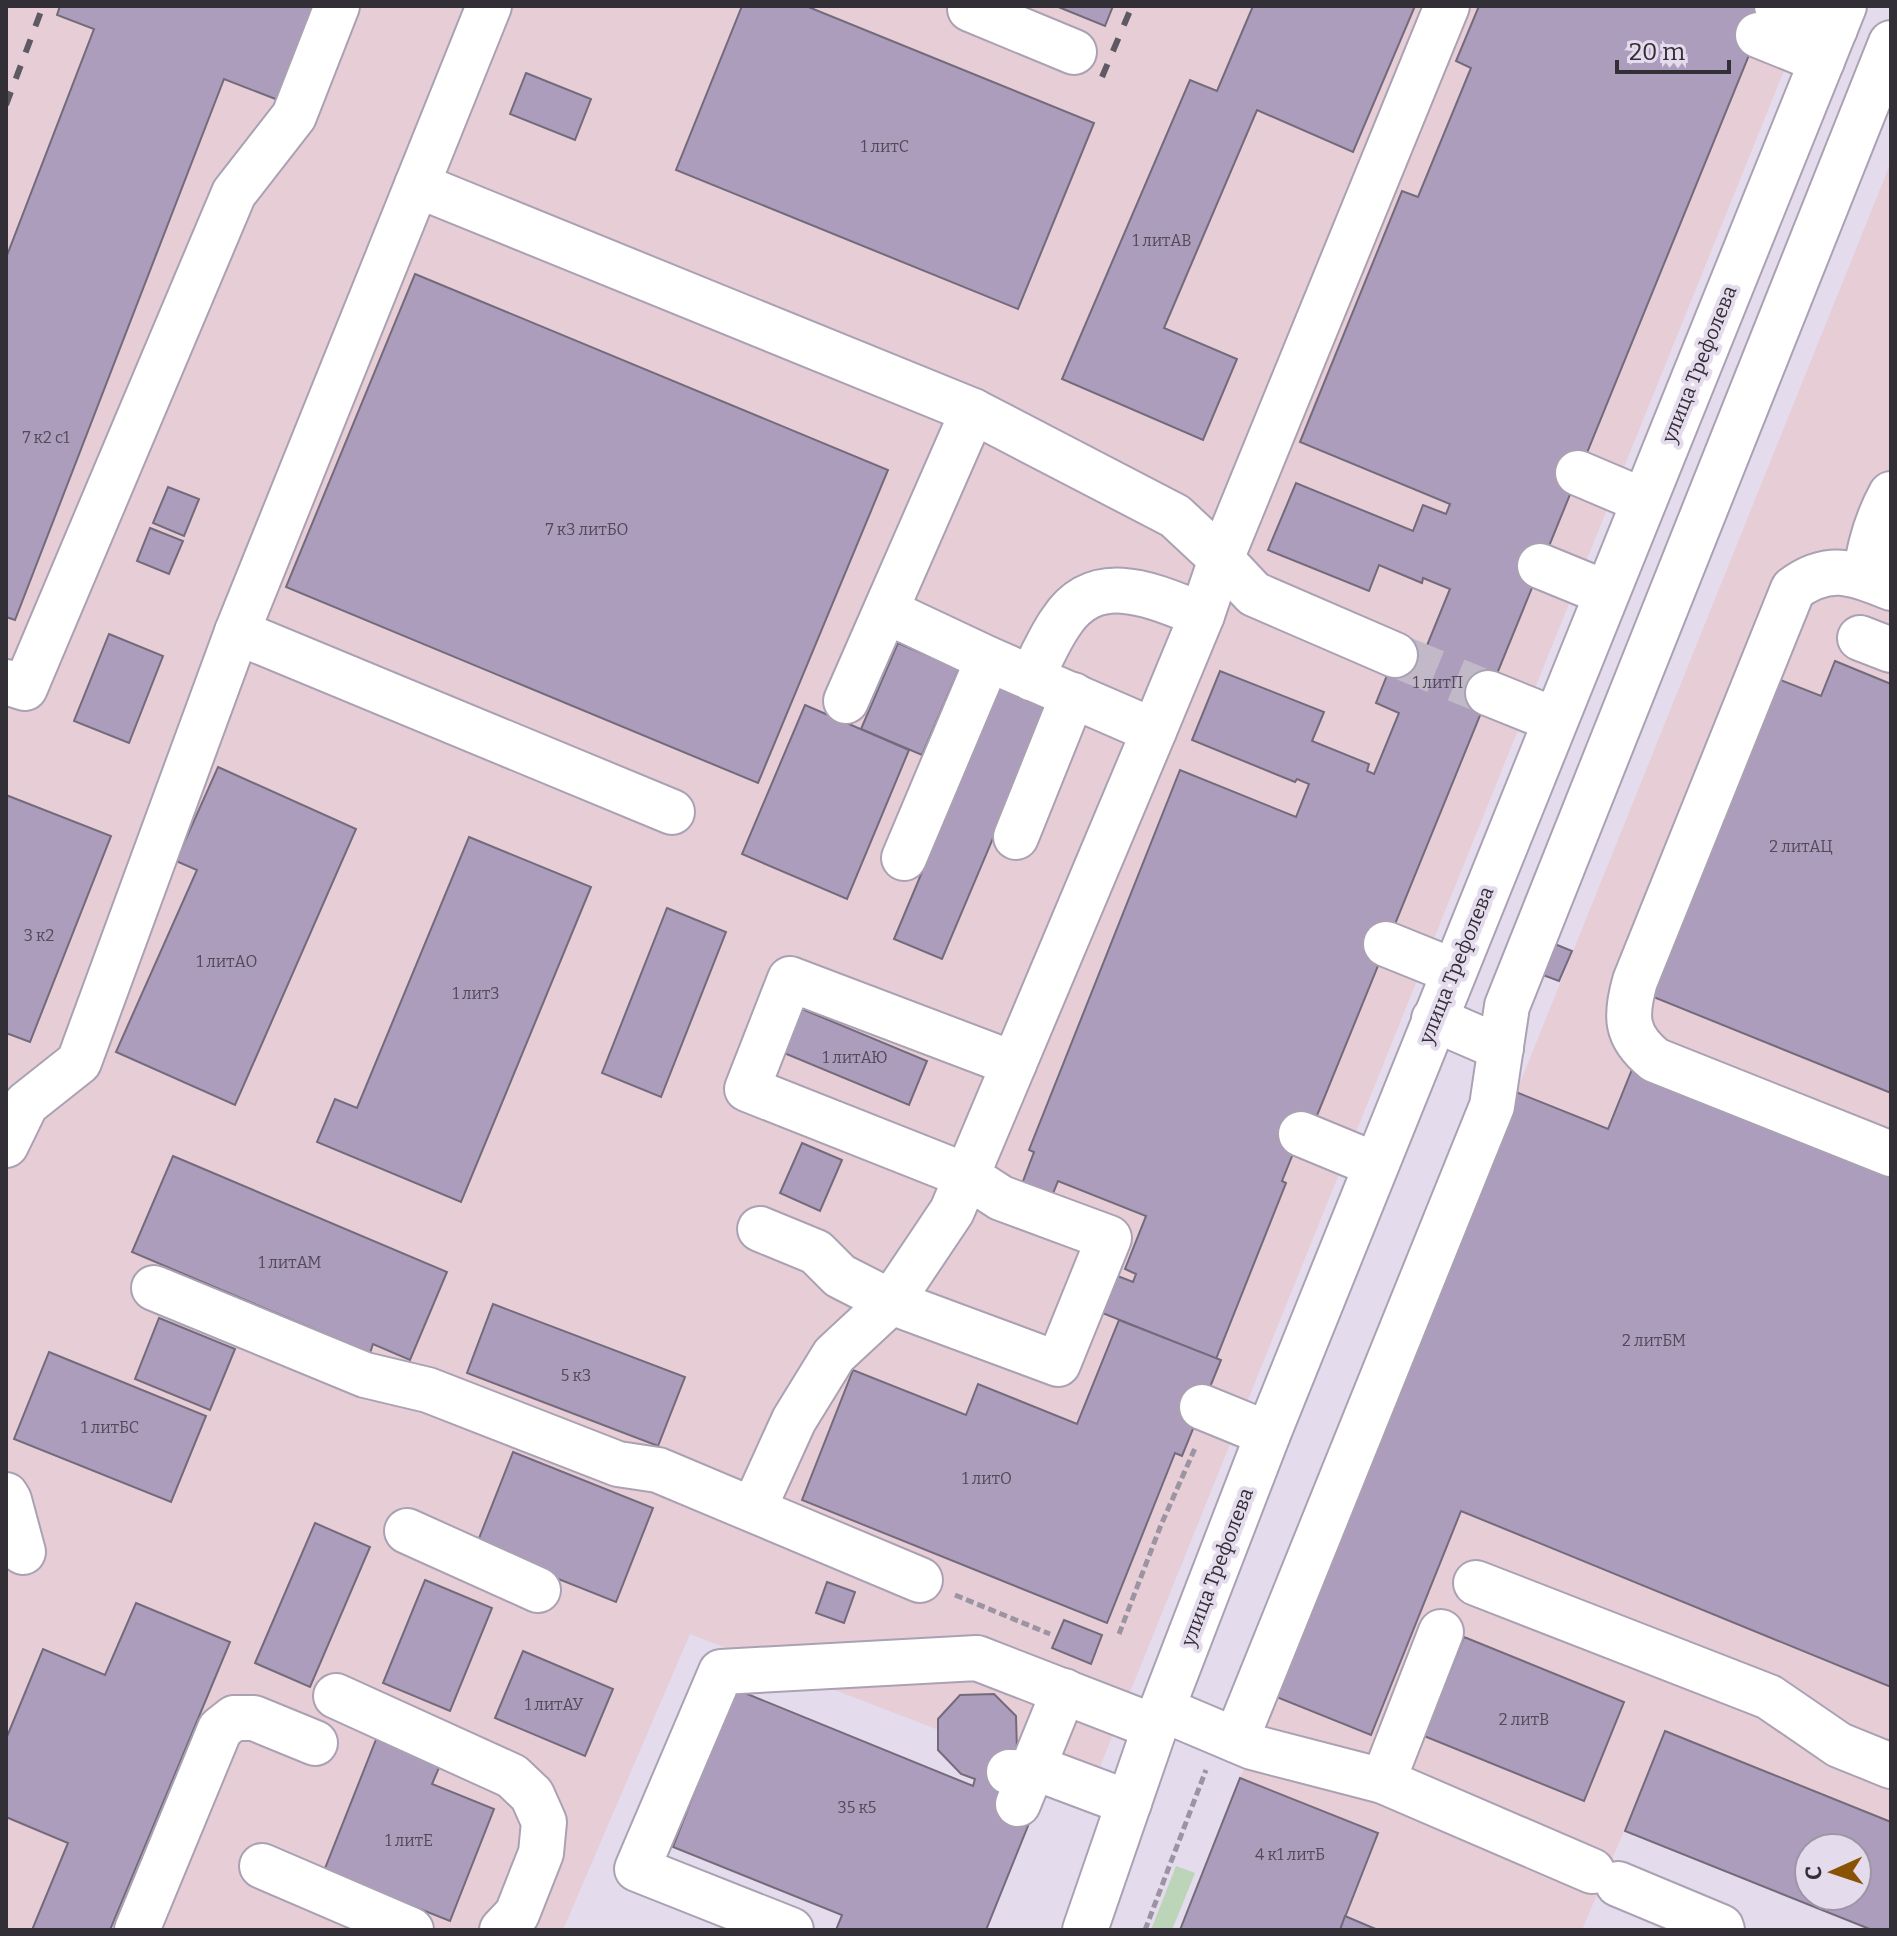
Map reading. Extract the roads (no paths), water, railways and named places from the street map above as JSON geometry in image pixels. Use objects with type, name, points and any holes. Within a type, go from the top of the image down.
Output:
[{"type":"street","points":[[6,682],[25,688],[234,193],[294,116],[337,6]]},
{"type":"street","points":[[6,1145],[26,1104],[79,1062],[237,632],[489,6]]},
{"type":"street","points":[[971,6],[970,9],[1074,52]]},
{"type":"street","points":[[754,1508],[794,1420],[834,1355],[891,1302],[952,1211],[1202,615],[1221,559],[1447,6]]},
{"type":"street","points":[[1768,20],[1833,32]]},
{"type":"street","name":"улица Трефолева","points":[[1085,1930],[1158,1718],[1268,1434],[1833,32]]},
{"type":"street","points":[[1236,1740],[1492,1106],[1507,1006],[1891,43]]},
{"type":"street","points":[[417,185],[973,411],[1175,516],[1254,594],[1395,655]]},
{"type":"street","points":[[846,701],[973,411]]},
{"type":"street","points":[[1578,473],[1644,501]]},
{"type":"street","points":[[1891,494],[1869,547],[1878,582],[1835,571],[1811,576],[1793,589],[1635,981],[1628,1006],[1630,1028],[1639,1047],[1655,1060],[1891,1154]]},
{"type":"street","points":[[1540,566],[1606,593]]},
{"type":"street","points":[[1031,678],[1061,621],[1084,597],[1118,589],[1155,596],[1202,615]]},
{"type":"street","points":[[886,611],[1154,731]]},
{"type":"street","points":[[237,632],[672,812]]},
{"type":"street","points":[[904,858],[988,659]]},
{"type":"street","points":[[1488,693],[1555,720]]},
{"type":"street","points":[[1016,837],[1073,695]]},
{"type":"street","points":[[1386,944],[1453,971]]},
{"type":"street","points":[[760,1229],[816,1252],[840,1276],[891,1302],[1058,1364],[1109,1238],[1001,1198],[967,1176],[747,1089],[790,979],[1014,1064]]},
{"type":"street","points":[[1434,1019],[1501,1048]]},
{"type":"street","points":[[1301,1134],[1376,1165]]},
{"type":"street","points":[[154,1288],[365,1375],[428,1390],[618,1464],[658,1470],[920,1580]]},
{"type":"street","points":[[1207,1409],[1268,1434]]},
{"type":"street","points":[[6,1495],[23,1552]]},
{"type":"street","points":[[407,1531],[538,1590]]},
{"type":"street","points":[[1476,1583],[1769,1697],[1839,1745],[1891,1766]]},
{"type":"street","points":[[1383,1781],[1441,1632]]},
{"type":"street","points":[[791,1930],[637,1869],[721,1672],[977,1658],[1064,1691],[1252,1747],[1383,1781],[1722,1930]]},
{"type":"street","points":[[1064,1691],[1019,1783],[1049,1773],[1129,1803]]},
{"type":"street","points":[[336,1696],[512,1776],[532,1795],[544,1822],[541,1853],[517,1914],[502,1930]]},
{"type":"street","points":[[137,1930],[220,1729],[234,1718],[254,1718],[315,1743]]},
{"type":"street","points":[[262,1866],[411,1930]]},
{"type":"tunnel","points":[[1395,655],[1488,693]]},
{"type":"railway","points":[[6,105],[43,6]]},
{"type":"railway","points":[[1102,77],[1132,6]]}]
